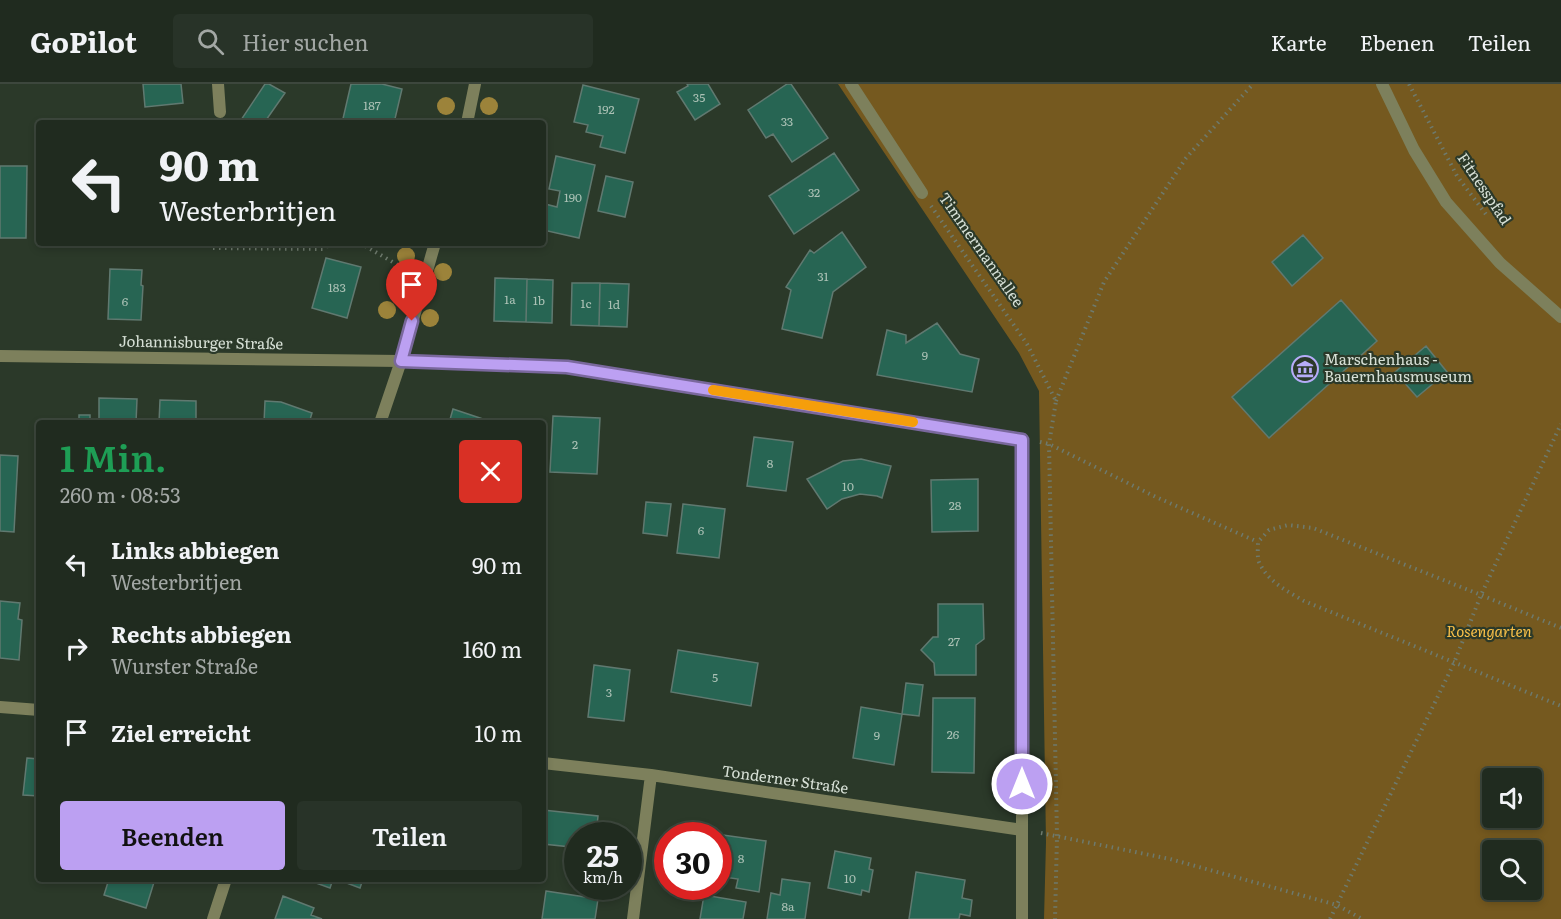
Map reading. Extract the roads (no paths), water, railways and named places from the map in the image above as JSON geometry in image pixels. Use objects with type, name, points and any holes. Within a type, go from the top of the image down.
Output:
[{"type":"street","points":[[218,84],[220,112]]},
{"type":"street","points":[[468,120],[475,84]]},
{"type":"street","name":"Timmermannallee","points":[[851,84],[922,193]]},
{"type":"street","points":[[1382,84],[1414,150],[1446,201],[1500,263],[1561,317]]},
{"type":"street","points":[[381,420],[401,361],[434,246]]},
{"type":"street","name":"Johannisburger Straße","points":[[0,356],[401,361],[567,367],[1022,440],[1022,830]]},
{"type":"street","points":[[0,707],[36,711]]},
{"type":"street","name":"Tonderner Straße","points":[[546,763],[651,775],[1022,830]]},
{"type":"street","points":[[633,919],[651,775]]},
{"type":"street","points":[[1022,830],[1023,919]]},
{"type":"street","points":[[213,919],[225,882]]},
{"type":"place","name":"Marschenhaus - Bauernhausmuseum","points":[[1305,369]]},
{"type":"park label","name":"Rosengarten","points":[[1489,632]]}]
